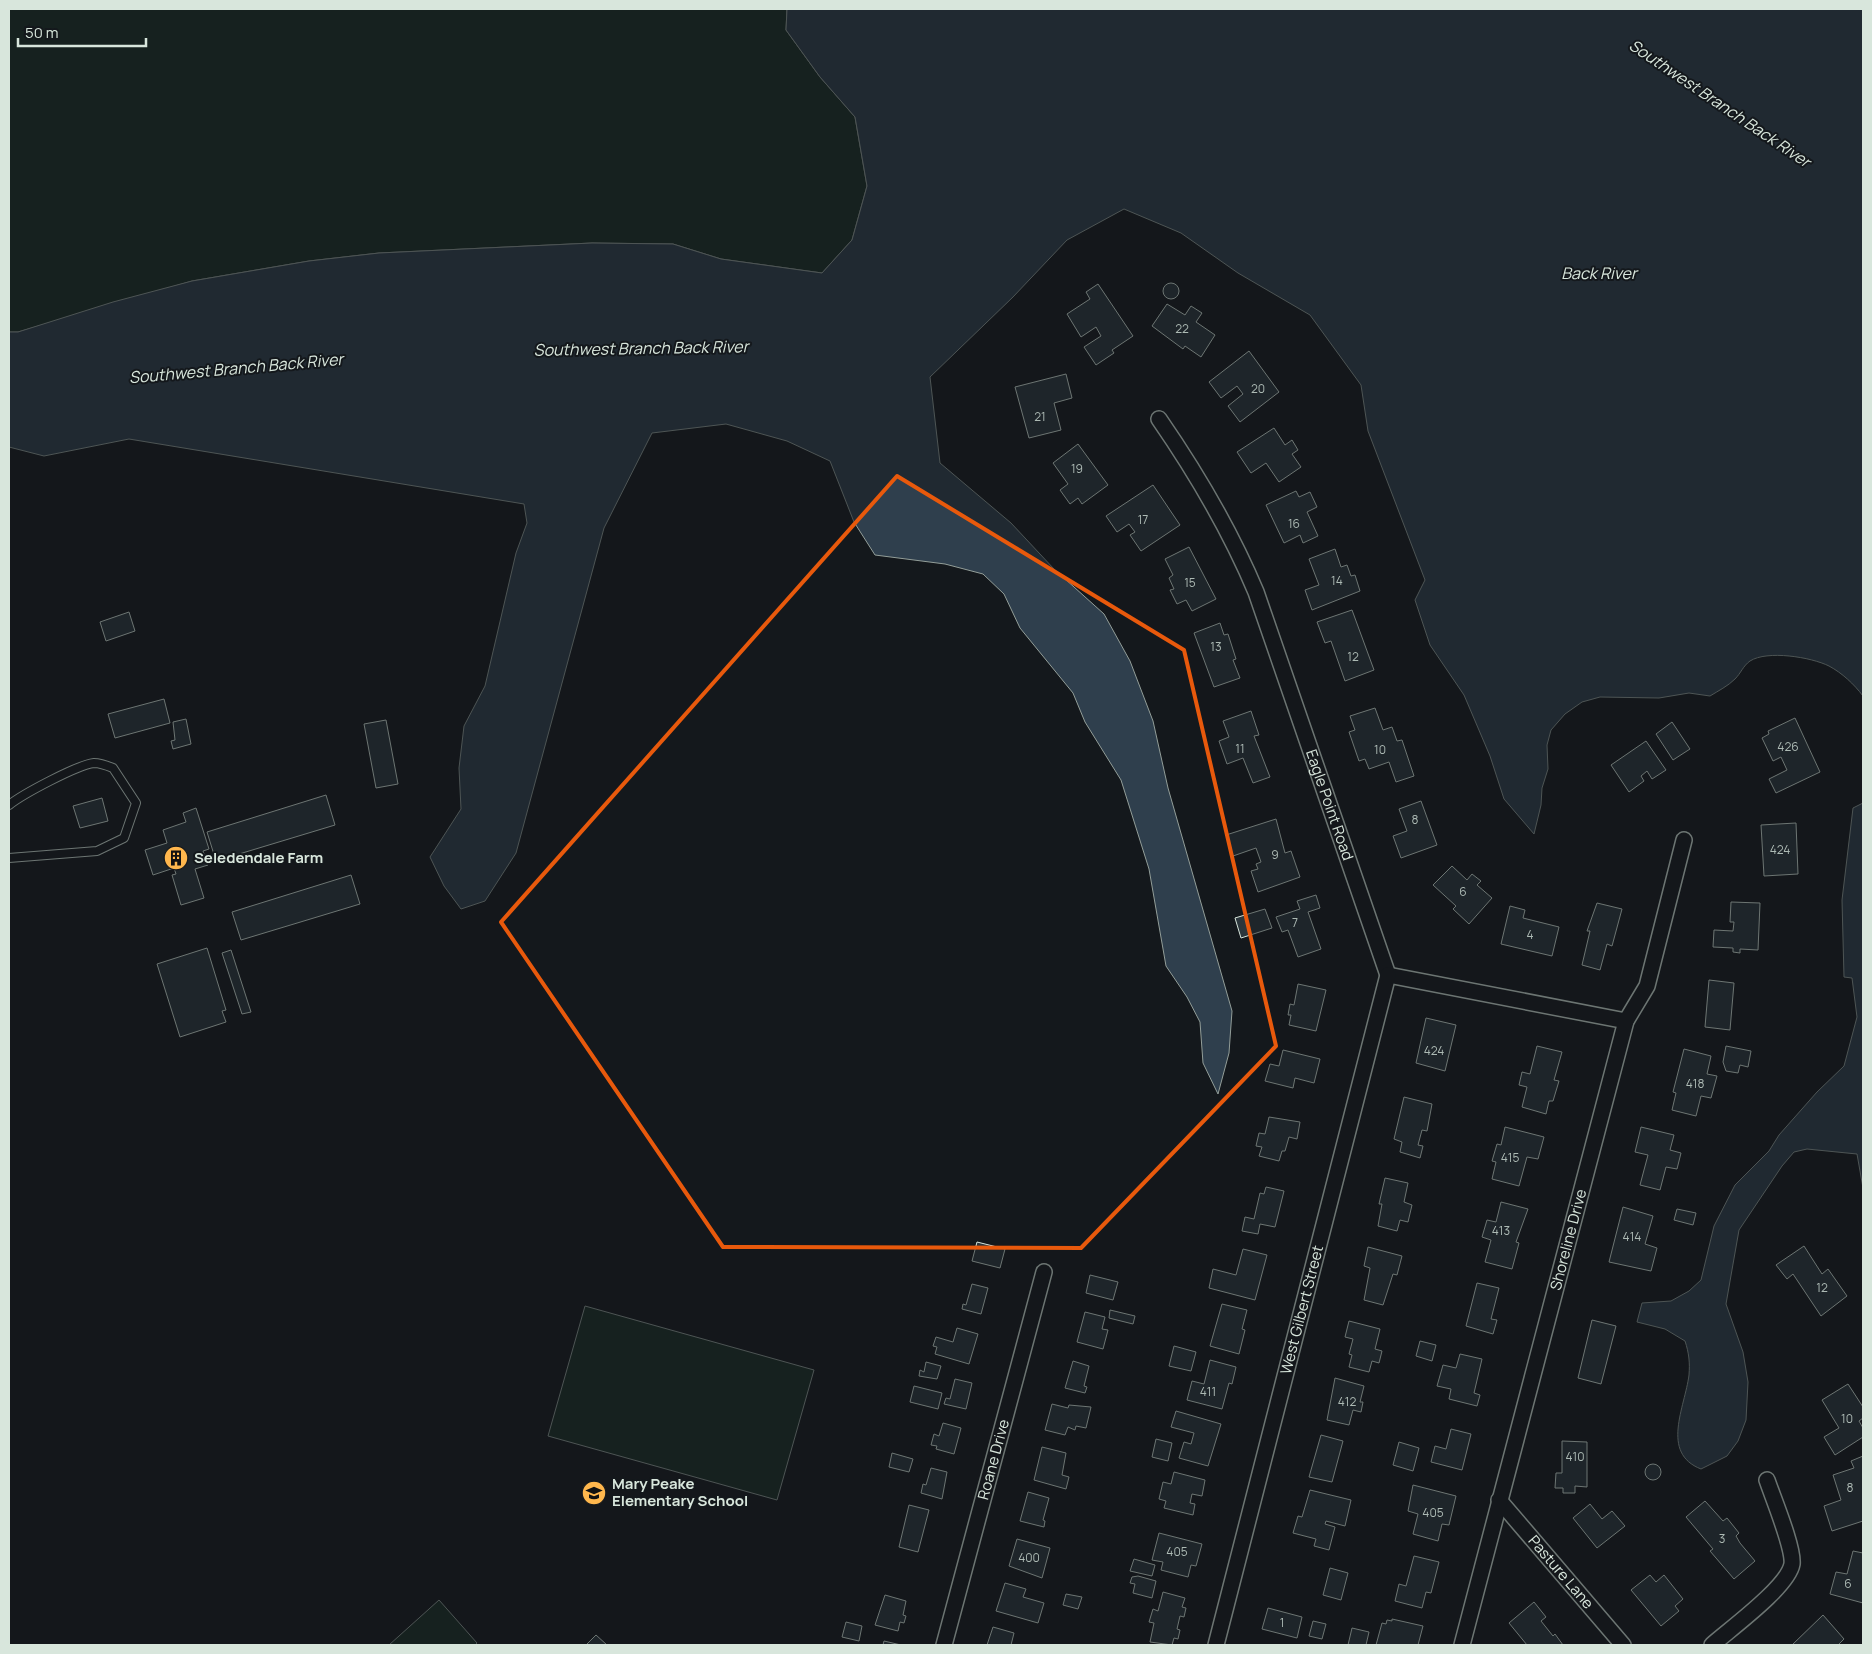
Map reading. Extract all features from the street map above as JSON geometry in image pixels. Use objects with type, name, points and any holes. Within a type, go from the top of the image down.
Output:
[{"type":"street","name":"Eagle Point Road","points":[[1159,419],[1194,470],[1237,547],[1256,592],[1388,975]]},
{"type":"street","name":"Shoreline Drive","points":[[1462,1645],[1498,1500],[1626,1021],[1648,986],[1684,840]]},
{"type":"street","points":[[1388,975],[1626,1021]]},
{"type":"street","name":"West Gilbert Street","points":[[1216,1645],[1388,975]]},
{"type":"street","name":"Roane Drive","points":[[944,1645],[1044,1272]]},
{"type":"street","points":[[1712,1645],[1780,1587],[1792,1564],[1786,1534],[1766,1480]]},
{"type":"street","name":"Pasture Lane","points":[[1498,1500],[1623,1645]]},
{"type":"lane","points":[[9,805],[19,797],[57,778],[94,763],[113,768],[136,803],[124,838],[97,852],[9,858]]},
{"type":"highlighted area","points":[[897,476],[1184,650],[1276,1046],[1081,1248],[723,1247],[501,922]]},
{"type":"green space","points":[[9,9],[787,9],[786,30],[820,77],[855,117],[867,186],[852,240],[822,273],[721,259],[673,244],[592,243],[379,253],[309,261],[192,281],[18,332],[9,332]]},
{"type":"green space","points":[[585,1306],[814,1370],[777,1500],[548,1436]]},
{"type":"green space","points":[[439,1600],[477,1643],[475,1645],[389,1645]]},
{"type":"water","name":"Back River","points":[[787,9],[1863,9],[1863,696],[1848,679],[1829,666],[1811,660],[1778,655],[1750,661],[1732,682],[1710,696],[1689,693],[1659,698],[1600,697],[1582,702],[1565,714],[1551,730],[1547,745],[1548,769],[1542,788],[1541,805],[1534,834],[1504,799],[1490,756],[1464,695],[1430,645],[1415,600],[1425,580],[1368,431],[1361,385],[1310,315],[1238,273],[1181,233],[1124,209],[1067,240],[1013,297],[930,377],[940,463],[1011,523],[1054,569],[1104,614],[1130,661],[1153,721],[1168,788],[1232,1011],[1229,1053],[1218,1094],[1203,1063],[1200,1022],[1187,997],[1166,966],[1149,869],[1121,780],[1085,722],[1073,693],[1020,628],[1004,594],[983,574],[945,564],[875,555],[854,522],[830,461],[787,441],[726,424],[652,433],[604,528],[516,853],[485,901],[461,909],[444,886],[430,857],[461,809],[459,768],[464,726],[485,686],[516,553],[527,523],[524,504],[129,439],[44,456],[9,447],[9,332],[18,332],[113,302],[192,281],[309,261],[379,253],[592,243],[673,244],[721,259],[822,273],[852,240],[867,186],[855,117],[820,77],[786,30]]},
{"type":"water","points":[[1863,803],[1863,1188],[1857,1154],[1807,1149],[1794,1152],[1782,1166],[1739,1230],[1726,1304],[1743,1352],[1748,1382],[1746,1420],[1738,1441],[1727,1456],[1701,1469],[1689,1462],[1681,1452],[1678,1441],[1680,1415],[1689,1375],[1689,1358],[1685,1341],[1665,1329],[1637,1322],[1642,1303],[1671,1301],[1689,1291],[1701,1280],[1714,1226],[1735,1185],[1769,1151],[1779,1135],[1817,1092],[1844,1066],[1857,1017],[1852,978],[1844,977],[1842,900],[1853,808]]},
{"type":"building","points":[[1168,283],[1174,283],[1179,288],[1177,297],[1168,299],[1163,294],[1163,288]]},
{"type":"building","points":[[1098,284],[1133,336],[1112,350],[1114,353],[1096,365],[1084,347],[1101,336],[1096,327],[1081,337],[1067,314],[1090,299],[1086,292]]},
{"type":"building","points":[[1167,304],[1185,315],[1191,306],[1202,313],[1196,322],[1215,335],[1201,357],[1185,346],[1183,349],[1152,326]]},
{"type":"building","points":[[1249,351],[1279,392],[1240,422],[1228,406],[1243,394],[1237,386],[1221,398],[1209,382]]},
{"type":"building","points":[[1066,374],[1072,398],[1054,403],[1061,430],[1029,438],[1015,387]]},
{"type":"building","points":[[1274,428],[1285,445],[1292,440],[1298,450],[1292,454],[1301,467],[1279,482],[1266,463],[1251,473],[1237,452]]},
{"type":"building","points":[[1078,444],[1108,485],[1082,504],[1078,498],[1070,504],[1060,490],[1068,484],[1053,463]]},
{"type":"building","points":[[1153,485],[1180,525],[1141,551],[1130,535],[1135,532],[1129,524],[1117,532],[1106,516]]},
{"type":"building","points":[[1296,491],[1299,497],[1310,492],[1317,507],[1307,512],[1318,536],[1303,543],[1300,535],[1284,543],[1266,505]]},
{"type":"building","points":[[1189,547],[1216,599],[1192,611],[1186,600],[1177,604],[1170,590],[1174,589],[1169,578],[1173,575],[1165,559]]},
{"type":"building","points":[[1335,549],[1341,567],[1347,565],[1351,576],[1355,575],[1360,591],[1312,610],[1305,590],[1319,585],[1309,559]]},
{"type":"building","points":[[1352,610],[1374,670],[1345,681],[1331,641],[1325,643],[1317,622]]},
{"type":"building","points":[[129,612],[135,631],[106,641],[100,622]]},
{"type":"building","points":[[1220,623],[1224,635],[1228,634],[1236,659],[1233,660],[1240,678],[1214,687],[1194,633]]},
{"type":"building","points":[[164,699],[170,723],[115,738],[108,714]]},
{"type":"building","points":[[1375,708],[1383,730],[1392,727],[1397,741],[1402,740],[1414,776],[1396,782],[1389,762],[1369,769],[1365,759],[1359,761],[1349,732],[1355,730],[1350,716]]},
{"type":"building","points":[[1251,711],[1259,735],[1254,736],[1270,777],[1253,783],[1243,758],[1227,764],[1219,741],[1229,737],[1223,721]]},
{"type":"building","points":[[1795,718],[1820,772],[1776,793],[1769,779],[1787,770],[1781,757],[1773,761],[1762,738],[1769,734],[1768,731]]},
{"type":"building","points":[[186,719],[191,744],[173,749],[171,741],[175,740],[173,722]]},
{"type":"building","points":[[386,720],[398,784],[376,788],[364,724]]},
{"type":"building","points":[[1672,722],[1690,749],[1673,760],[1656,734]]},
{"type":"building","points":[[1646,741],[1666,770],[1652,779],[1647,771],[1641,776],[1644,781],[1629,792],[1611,765]]},
{"type":"building","points":[[326,795],[335,825],[216,861],[207,832]]},
{"type":"building","points":[[102,798],[108,821],[80,828],[73,806]]},
{"type":"building","points":[[1421,801],[1437,845],[1401,858],[1393,836],[1407,831],[1399,809]]},
{"type":"building","name":"Seledendale Farm","points":[[196,808],[209,849],[203,851],[208,865],[195,869],[204,898],[181,905],[172,875],[176,874],[174,868],[153,875],[145,850],[167,843],[163,830],[186,822],[183,813]]},
{"type":"building","points":[[1276,819],[1285,853],[1291,851],[1300,877],[1258,892],[1251,871],[1258,869],[1256,864],[1261,862],[1256,848],[1233,856],[1226,835]]},
{"type":"building","points":[[1796,823],[1798,874],[1764,876],[1761,825]]},
{"type":"building","points":[[1452,866],[1467,880],[1472,874],[1481,881],[1477,885],[1492,898],[1469,924],[1453,909],[1456,906],[1433,885]]},
{"type":"building","points":[[351,875],[360,904],[241,940],[232,912]]},
{"type":"building","points":[[1316,895],[1320,908],[1308,912],[1321,949],[1298,957],[1288,930],[1282,932],[1276,917],[1300,909],[1297,901]]},
{"type":"building","points":[[1731,902],[1760,903],[1758,950],[1740,949],[1740,953],[1733,952],[1733,948],[1713,947],[1714,930],[1733,931],[1734,922],[1730,922]]},
{"type":"building","points":[[1597,903],[1622,909],[1612,946],[1607,944],[1600,970],[1582,965],[1590,931],[1587,931]]},
{"type":"building","points":[[1510,906],[1525,910],[1523,918],[1559,927],[1552,956],[1501,944]]},
{"type":"building","points":[[1265,909],[1272,928],[1241,938],[1235,918]]},
{"type":"building","points":[[207,948],[226,1010],[222,1011],[226,1022],[180,1037],[157,964]]},
{"type":"building","points":[[231,950],[251,1012],[242,1014],[222,953]]},
{"type":"building","points":[[1709,980],[1734,983],[1730,1030],[1705,1027]]},
{"type":"building","points":[[1298,984],[1326,990],[1316,1031],[1289,1025],[1291,1015],[1288,1015],[1290,1004],[1294,1005]]},
{"type":"building","points":[[1426,1018],[1456,1025],[1445,1071],[1416,1063]]},
{"type":"building","points":[[1537,1046],[1562,1052],[1554,1080],[1559,1081],[1553,1101],[1549,1101],[1546,1114],[1522,1107],[1527,1087],[1519,1085],[1522,1072],[1530,1074]]},
{"type":"building","points":[[1726,1046],[1751,1051],[1748,1067],[1740,1065],[1738,1073],[1726,1071],[1723,1062]]},
{"type":"building","points":[[1684,1049],[1711,1056],[1707,1074],[1717,1076],[1711,1098],[1701,1096],[1696,1116],[1672,1110],[1676,1093],[1673,1092]]},
{"type":"building","points":[[1283,1050],[1320,1059],[1314,1083],[1295,1078],[1293,1088],[1265,1081],[1270,1064],[1279,1066]]},
{"type":"building","points":[[1404,1097],[1432,1104],[1427,1131],[1422,1130],[1418,1145],[1423,1146],[1420,1158],[1400,1152],[1402,1142],[1394,1139]]},
{"type":"building","points":[[1269,1117],[1300,1122],[1297,1139],[1289,1137],[1285,1151],[1282,1151],[1279,1161],[1259,1156],[1262,1147],[1256,1146],[1259,1133],[1265,1134]]},
{"type":"building","points":[[1505,1127],[1544,1137],[1538,1159],[1527,1157],[1519,1186],[1492,1179],[1496,1162],[1492,1161],[1497,1144],[1501,1145]]},
{"type":"building","points":[[1641,1127],[1674,1135],[1670,1150],[1681,1153],[1677,1169],[1666,1167],[1660,1190],[1640,1185],[1648,1155],[1635,1152]]},
{"type":"building","points":[[1385,1178],[1408,1183],[1404,1202],[1412,1205],[1408,1222],[1400,1220],[1397,1231],[1378,1226],[1382,1204],[1379,1204]]},
{"type":"building","points":[[1266,1187],[1284,1191],[1275,1227],[1260,1224],[1258,1234],[1242,1231],[1245,1217],[1254,1219],[1260,1193],[1264,1194]]},
{"type":"building","points":[[1501,1202],[1528,1209],[1516,1242],[1519,1243],[1512,1269],[1485,1262],[1491,1240],[1482,1237],[1487,1220],[1496,1222]]},
{"type":"building","points":[[1623,1207],[1653,1216],[1645,1244],[1657,1248],[1651,1271],[1609,1262]]},
{"type":"building","points":[[1677,1209],[1696,1213],[1693,1225],[1674,1220]]},
{"type":"building","points":[[977,1242],[1005,1249],[1000,1268],[972,1261]]},
{"type":"building","points":[[1804,1246],[1822,1274],[1828,1269],[1847,1296],[1821,1316],[1793,1274],[1787,1279],[1776,1265]]},
{"type":"building","points":[[1368,1247],[1402,1256],[1397,1275],[1393,1274],[1383,1305],[1364,1300],[1370,1268],[1364,1266]]},
{"type":"building","points":[[1243,1249],[1267,1255],[1255,1300],[1209,1288],[1213,1269],[1236,1275]]},
{"type":"building","points":[[1090,1275],[1118,1282],[1113,1300],[1086,1293]]},
{"type":"building","points":[[1477,1283],[1499,1288],[1491,1319],[1497,1320],[1493,1334],[1466,1326]]},
{"type":"building","points":[[972,1284],[988,1288],[981,1314],[962,1309],[963,1304],[966,1305]]},
{"type":"building","points":[[1222,1304],[1247,1310],[1242,1329],[1245,1330],[1239,1354],[1210,1346]]},
{"type":"building","points":[[1110,1310],[1135,1316],[1133,1324],[1109,1318]]},
{"type":"building","points":[[1085,1312],[1105,1317],[1102,1329],[1108,1330],[1103,1349],[1077,1342]]},
{"type":"building","points":[[1592,1320],[1616,1326],[1601,1384],[1578,1378]]},
{"type":"building","points":[[1349,1321],[1380,1329],[1375,1349],[1382,1351],[1379,1363],[1372,1361],[1369,1372],[1349,1367],[1352,1355],[1349,1354],[1353,1339],[1345,1337]]},
{"type":"building","points":[[957,1328],[978,1334],[969,1364],[935,1354],[937,1347],[933,1346],[936,1337],[953,1342]]},
{"type":"building","points":[[1420,1341],[1436,1345],[1432,1361],[1416,1356]]},
{"type":"building","points":[[1174,1346],[1196,1352],[1191,1371],[1169,1366]]},
{"type":"building","points":[[1460,1354],[1482,1359],[1474,1393],[1480,1395],[1477,1406],[1449,1399],[1451,1389],[1437,1386],[1443,1365],[1456,1368]]},
{"type":"building","points":[[1210,1360],[1236,1367],[1232,1384],[1229,1383],[1222,1409],[1187,1400],[1192,1381],[1204,1384]]},
{"type":"building","points":[[1073,1361],[1089,1366],[1084,1386],[1087,1387],[1085,1393],[1065,1388]]},
{"type":"building","points":[[926,1362],[941,1366],[937,1379],[919,1376],[920,1370],[924,1372]]},
{"type":"building","points":[[1335,1378],[1364,1386],[1360,1402],[1363,1402],[1361,1412],[1353,1410],[1349,1425],[1327,1420]]},
{"type":"building","points":[[955,1379],[972,1383],[966,1409],[944,1404],[946,1398],[950,1399]]},
{"type":"building","points":[[1848,1384],[1863,1407],[1863,1418],[1859,1421],[1863,1428],[1863,1437],[1835,1455],[1824,1437],[1839,1428],[1822,1400]]},
{"type":"building","points":[[914,1386],[942,1393],[938,1409],[910,1402]]},
{"type":"building","points":[[1052,1404],[1068,1408],[1069,1405],[1091,1407],[1086,1428],[1076,1426],[1075,1430],[1068,1427],[1065,1435],[1045,1430]]},
{"type":"building","points":[[1176,1411],[1221,1424],[1208,1466],[1179,1458],[1184,1442],[1191,1444],[1194,1433],[1171,1427]]},
{"type":"building","points":[[943,1423],[961,1428],[954,1454],[936,1449],[937,1446],[931,1445],[934,1434],[939,1436]]},
{"type":"building","points":[[1451,1429],[1471,1434],[1462,1470],[1431,1462],[1435,1446],[1446,1449]]},
{"type":"building","points":[[1321,1435],[1343,1441],[1332,1482],[1309,1477]]},
{"type":"building","points":[[1156,1439],[1172,1443],[1168,1461],[1152,1457]]},
{"type":"building","points":[[1562,1441],[1587,1442],[1587,1487],[1575,1486],[1575,1493],[1563,1493],[1563,1488],[1555,1488],[1556,1473],[1562,1473]]},
{"type":"building","points":[[1399,1442],[1419,1448],[1413,1471],[1393,1465]]},
{"type":"building","points":[[1042,1447],[1066,1453],[1062,1475],[1069,1477],[1066,1489],[1034,1480]]},
{"type":"building","points":[[892,1453],[913,1459],[909,1472],[889,1467]]},
{"type":"building","points":[[1863,1456],[1863,1521],[1832,1531],[1824,1506],[1841,1500],[1833,1475],[1854,1468],[1851,1461]]},
{"type":"building","points":[[1653,1464],[1659,1466],[1661,1472],[1659,1478],[1653,1480],[1647,1478],[1645,1472],[1647,1466]]},
{"type":"building","points":[[931,1468],[947,1472],[942,1499],[921,1493],[923,1484],[926,1485]]},
{"type":"building","points":[[1174,1472],[1205,1480],[1202,1496],[1192,1494],[1190,1503],[1195,1504],[1193,1515],[1164,1508],[1166,1501],[1159,1499],[1163,1482],[1171,1484]]},
{"type":"building","points":[[1413,1485],[1456,1496],[1449,1525],[1442,1524],[1438,1541],[1413,1534],[1418,1514],[1408,1511]]},
{"type":"building","points":[[1310,1490],[1351,1500],[1345,1526],[1326,1521],[1325,1524],[1335,1527],[1329,1550],[1314,1546],[1316,1539],[1293,1533],[1298,1516],[1302,1517]]},
{"type":"building","points":[[1028,1492],[1049,1498],[1043,1520],[1045,1521],[1044,1527],[1020,1521]]},
{"type":"building","points":[[1705,1501],[1723,1521],[1727,1518],[1739,1533],[1736,1536],[1740,1543],[1755,1561],[1734,1579],[1710,1551],[1713,1549],[1686,1517]]},
{"type":"building","points":[[1590,1504],[1602,1519],[1612,1511],[1625,1526],[1597,1548],[1573,1518]]},
{"type":"building","points":[[909,1505],[929,1510],[918,1552],[899,1547]]},
{"type":"building","points":[[1159,1533],[1202,1544],[1196,1566],[1191,1565],[1188,1577],[1161,1570],[1163,1562],[1152,1560]]},
{"type":"building","points":[[1017,1539],[1050,1548],[1042,1578],[1009,1566]]},
{"type":"building","points":[[1853,1551],[1863,1553],[1863,1603],[1830,1594],[1836,1572],[1847,1574]]},
{"type":"building","points":[[1414,1556],[1439,1562],[1431,1593],[1426,1592],[1422,1608],[1395,1601],[1399,1584],[1406,1586]]},
{"type":"building","points":[[1134,1559],[1155,1565],[1152,1576],[1130,1571]]},
{"type":"building","points":[[1330,1568],[1348,1573],[1341,1600],[1323,1595]]},
{"type":"building","points":[[1650,1575],[1656,1582],[1664,1575],[1683,1599],[1675,1606],[1679,1611],[1661,1626],[1631,1590]]},
{"type":"building","points":[[1138,1576],[1156,1581],[1152,1598],[1133,1593],[1135,1584],[1130,1583],[1132,1577]]},
{"type":"building","points":[[1005,1583],[1026,1589],[1023,1597],[1044,1603],[1038,1623],[996,1611]]},
{"type":"building","points":[[1163,1592],[1185,1598],[1182,1607],[1186,1608],[1184,1617],[1180,1616],[1177,1629],[1180,1630],[1178,1639],[1174,1638],[1172,1645],[1150,1642],[1154,1623],[1149,1622],[1153,1609],[1158,1611]]},
{"type":"building","points":[[1066,1594],[1082,1597],[1078,1609],[1063,1605]]},
{"type":"building","points":[[885,1595],[906,1601],[903,1615],[906,1616],[904,1623],[900,1622],[898,1631],[875,1625]]},
{"type":"building","points":[[1534,1602],[1546,1617],[1541,1621],[1553,1636],[1555,1634],[1563,1645],[1527,1645],[1509,1623]]},
{"type":"building","points":[[1268,1608],[1302,1617],[1297,1638],[1262,1629]]},
{"type":"building","points":[[1823,1615],[1844,1639],[1838,1645],[1792,1645]]},
{"type":"building","points":[[1392,1619],[1423,1626],[1418,1645],[1376,1645],[1382,1623],[1386,1624],[1387,1620],[1392,1621]]},
{"type":"building","points":[[1313,1621],[1326,1624],[1322,1639],[1309,1636]]},
{"type":"building","points":[[846,1622],[862,1626],[859,1641],[842,1637]]},
{"type":"building","points":[[993,1627],[1014,1633],[1011,1645],[987,1645]]},
{"type":"building","points":[[1352,1628],[1369,1632],[1366,1645],[1348,1645]]},
{"type":"building","points":[[596,1635],[607,1645],[586,1645]]},
{"type":"building","points":[[884,1641],[901,1645],[883,1645]]},
{"type":"place","name":"Seledendale Farm","points":[[176,858]]},
{"type":"place","name":"Mary Peake Elementary School","points":[[594,1493]]},
{"type":"water label","name":"Southwest Branch Back River","points":[[1720,103]]},
{"type":"water label","name":"Southwest Branch Back River","points":[[641,348]]},
{"type":"water label","name":"Southwest Branch Back River","points":[[236,368]]}]
